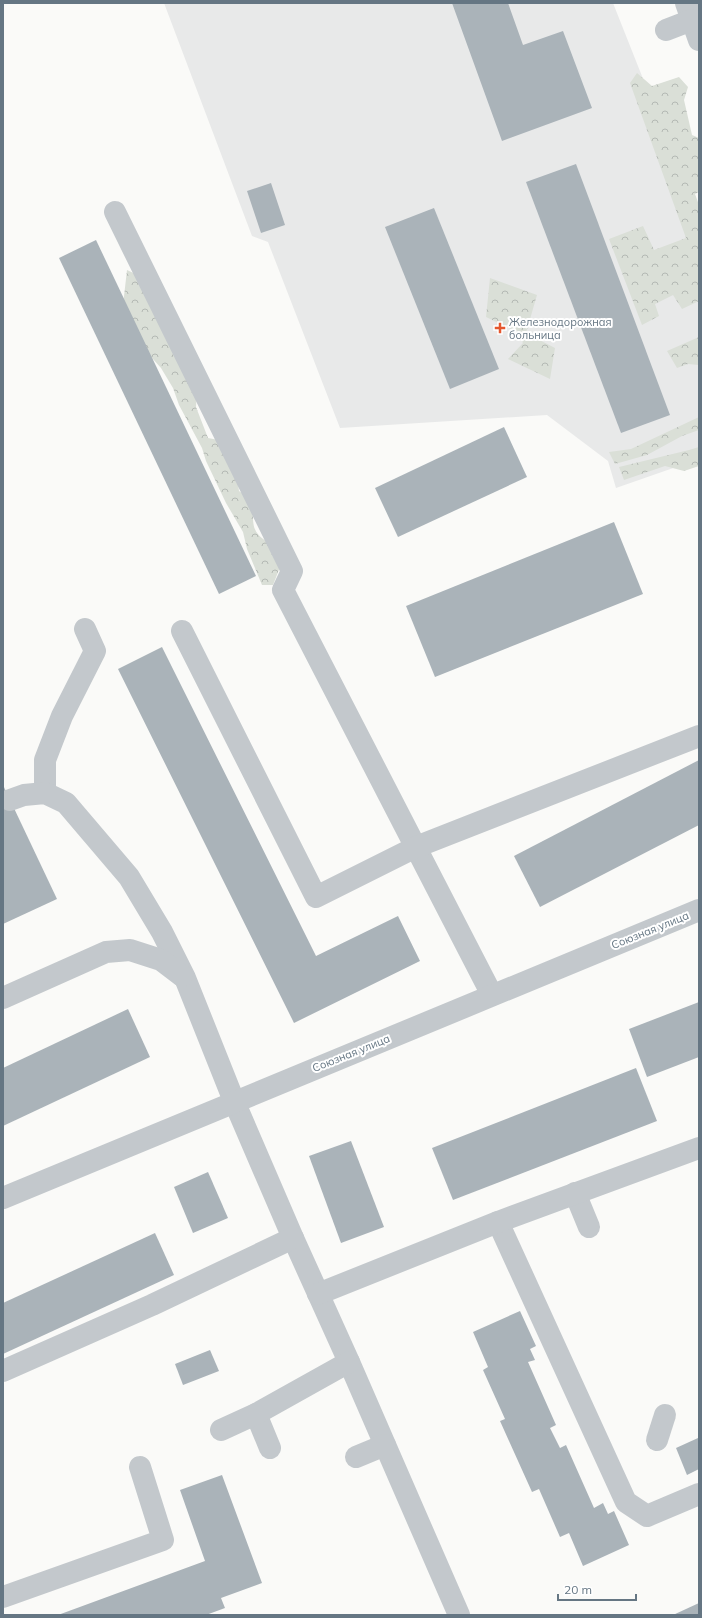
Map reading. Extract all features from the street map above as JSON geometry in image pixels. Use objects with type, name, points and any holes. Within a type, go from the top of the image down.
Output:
[{"type":"street","points":[[666,30],[692,21]]},
{"type":"street","points":[[115,212],[292,571],[283,590],[295,629],[416,847],[492,995]]},
{"type":"street","points":[[45,793],[45,760],[62,716],[95,652],[85,629]]},
{"type":"street","points":[[182,631],[212,672],[316,897],[416,847],[699,736]]},
{"type":"street","points":[[10,800],[24,795],[45,793],[66,803],[129,877],[162,932],[184,978],[234,1101],[293,1238],[349,1362],[459,1615]]},
{"type":"street","name":"Союзная улица","points":[[3,1198],[234,1101],[699,910]]},
{"type":"street","points":[[3,998],[66,967],[106,952],[130,950],[161,960],[184,978]]},
{"type":"street","points":[[318,1294],[498,1222],[699,1148]]},
{"type":"street","points":[[575,1193],[589,1227]]},
{"type":"street","points":[[498,1222],[626,1502],[634,1501],[647,1516],[699,1495]]},
{"type":"street","points":[[3,1371],[156,1311],[293,1238]]},
{"type":"street","points":[[221,1430],[256,1414],[349,1362]]},
{"type":"street","points":[[256,1414],[270,1448]]},
{"type":"street","points":[[657,1440],[665,1415]]},
{"type":"street","points":[[356,1457],[385,1445]]},
{"type":"street","points":[[3,1597],[163,1540],[140,1467]]},
{"type":"shaded area","name":"Железнодорожная больница","points":[[164,3],[613,3],[699,220],[699,459],[616,488],[608,461],[547,415],[340,428],[268,242],[252,236]]},
{"type":"green space","points":[[637,73],[652,86],[679,77],[688,87],[684,100],[692,135],[699,138],[699,192],[695,194],[699,205],[699,301],[682,309],[673,295],[655,304],[659,316],[642,325],[609,239],[643,226],[654,250],[686,238],[630,83]]},
{"type":"green space","points":[[127,270],[144,278],[197,388],[196,407],[208,438],[224,441],[236,466],[239,491],[253,501],[253,523],[257,533],[267,542],[275,546],[280,567],[273,585],[262,585],[247,549],[243,532],[226,503],[206,461],[202,448],[179,405],[173,388],[161,368],[135,339],[123,305]]},
{"type":"green space","points":[[490,278],[537,295],[526,333],[555,348],[550,379],[508,359],[523,343],[513,330],[486,317]]},
{"type":"green space","points":[[699,337],[699,365],[688,364],[677,368],[667,351]]},
{"type":"green space","points":[[699,417],[699,430],[682,436],[647,455],[615,464],[609,452],[631,449]]},
{"type":"green space","points":[[699,447],[699,466],[684,471],[665,466],[624,480],[619,467],[689,450]]},
{"type":"building","points":[[452,3],[508,3],[523,45],[563,31],[592,108],[502,141]]},
{"type":"building","points":[[576,164],[670,415],[621,433],[526,182]]},
{"type":"building","points":[[271,183],[285,225],[261,233],[247,191]]},
{"type":"building","points":[[434,208],[499,369],[450,389],[385,227]]},
{"type":"building","points":[[96,240],[256,576],[219,594],[59,258]]},
{"type":"building","points":[[504,427],[527,477],[398,537],[375,488]]},
{"type":"building","points":[[614,522],[643,594],[435,677],[406,606]]},
{"type":"building","points":[[162,647],[316,956],[398,916],[420,961],[294,1023],[118,669]]},
{"type":"building","points":[[699,760],[699,825],[540,907],[514,856]]},
{"type":"building","points":[[3,785],[57,899],[3,924]]},
{"type":"building","points":[[699,1002],[699,1057],[647,1077],[629,1029]]},
{"type":"building","points":[[128,1009],[150,1057],[3,1126],[3,1068]]},
{"type":"building","points":[[636,1068],[657,1121],[453,1200],[432,1148]]},
{"type":"building","points":[[351,1141],[384,1227],[341,1243],[309,1156]]},
{"type":"building","points":[[208,1172],[228,1218],[193,1233],[174,1187]]},
{"type":"building","points":[[155,1233],[174,1275],[3,1354],[3,1303]]},
{"type":"building","points":[[520,1311],[536,1346],[530,1349],[535,1360],[528,1362],[556,1425],[550,1428],[560,1448],[566,1445],[594,1508],[603,1503],[608,1514],[614,1511],[629,1545],[583,1566],[569,1533],[560,1537],[539,1489],[532,1492],[500,1421],[505,1419],[483,1370],[488,1367],[473,1332]]},
{"type":"building","points":[[210,1350],[219,1371],[183,1385],[175,1364]]},
{"type":"building","points":[[698,1438],[699,1469],[687,1475],[676,1448]]},
{"type":"building","points":[[222,1475],[262,1583],[221,1598],[225,1608],[206,1615],[58,1615],[205,1561],[180,1490]]},
{"type":"building","points":[[699,1603],[699,1615],[673,1615]]},
{"type":"place","name":"Железнодорожная больница","points":[[500,328]]}]
